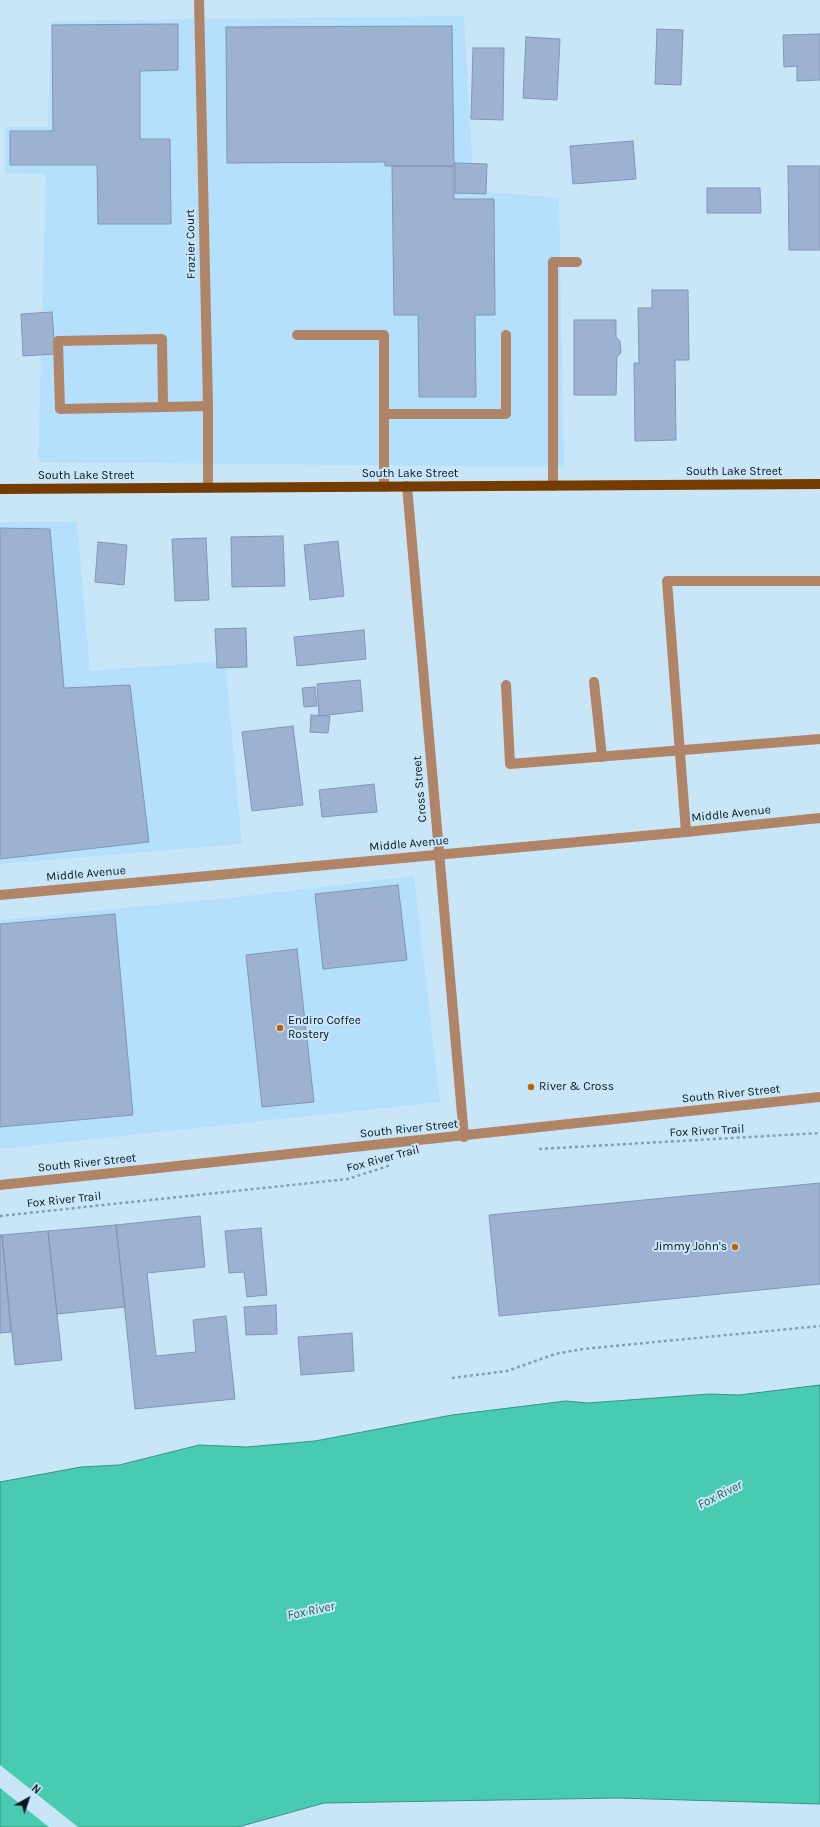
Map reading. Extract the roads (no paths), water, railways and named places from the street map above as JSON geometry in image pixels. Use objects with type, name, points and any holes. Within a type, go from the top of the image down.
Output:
[{"type":"main road","name":"South Lake Street","points":[[0,489],[820,484]]},
{"type":"street","name":"Frazier Court","points":[[199,0],[208,406],[208,488]]},
{"type":"street","points":[[553,486],[553,262],[577,262]]},
{"type":"street","points":[[297,335],[384,335],[384,487]]},
{"type":"street","points":[[384,414],[506,414],[506,335]]},
{"type":"street","points":[[164,407],[162,339],[58,341],[60,409],[164,407],[208,406]]},
{"type":"street","name":"Cross Street","points":[[407,486],[464,1137]]},
{"type":"street","points":[[686,832],[668,581],[820,581]]},
{"type":"street","points":[[594,682],[602,757]]},
{"type":"street","points":[[506,685],[510,764],[820,739]]},
{"type":"street","name":"Middle Avenue","points":[[0,895],[686,832],[820,818]]},
{"type":"street","name":"South River Street","points":[[0,1185],[464,1137],[820,1097]]},
{"type":"water","name":"Fox River","points":[[820,1385],[820,1804],[618,1798],[324,1803],[238,1827],[0,1827],[0,1482],[81,1467],[119,1465],[199,1445],[247,1447],[315,1441],[452,1415],[566,1401],[588,1403],[709,1394],[739,1395]]},
{"type":"place","name":"Endiro Coffee Rostery","points":[[280,1028]]},
{"type":"place","name":"River & Cross","points":[[531,1087]]},
{"type":"place","name":"Jimmy John's","points":[[735,1247]]}]
